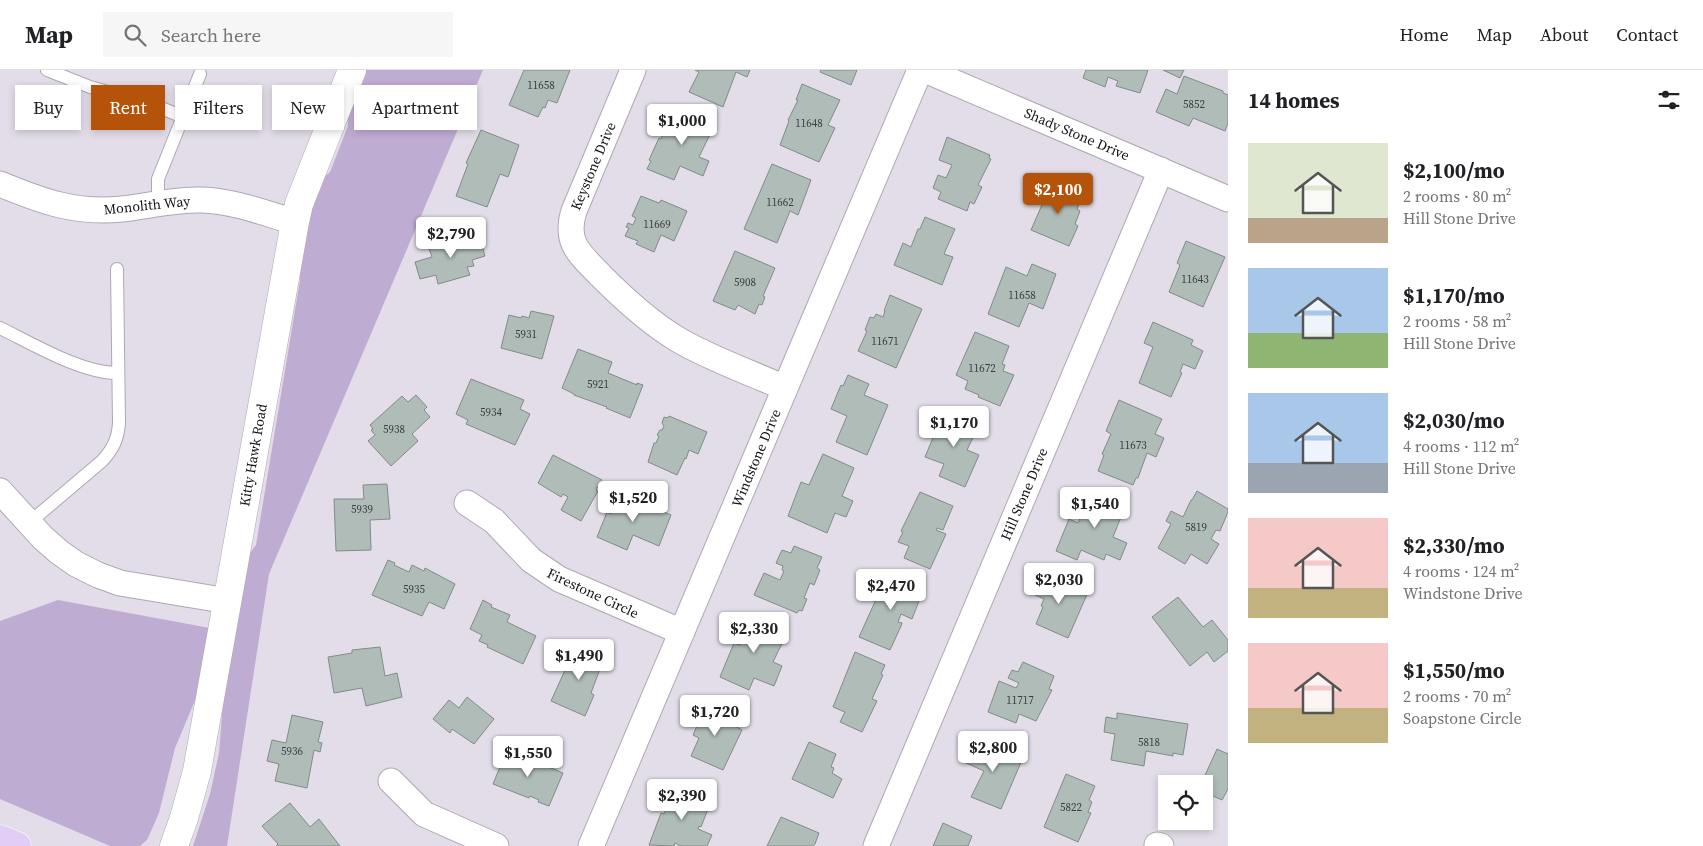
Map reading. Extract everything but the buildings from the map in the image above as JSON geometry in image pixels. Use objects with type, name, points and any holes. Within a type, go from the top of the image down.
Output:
[{"type":"main road","points":[[0,839],[17,846]]},
{"type":"street","name":"Kitty Hawk Road","points":[[174,846],[197,771],[299,204],[352,70]]},
{"type":"street","name":"Keystone Drive","points":[[633,70],[574,211],[570,235],[572,241],[581,254],[617,292],[636,310],[663,330],[697,350],[785,388]]},
{"type":"street","name":"Windstone Drive","points":[[591,846],[920,70]]},
{"type":"street","name":"Shady Stone Drive","points":[[925,70],[1228,199]]},
{"type":"street","name":"Hill Stone Drive","points":[[876,846],[1161,170]]},
{"type":"street","name":"Monolith Way","points":[[0,184],[52,204],[75,209],[121,209],[180,200],[220,202],[240,205],[295,222]]},
{"type":"street","points":[[0,491],[43,538],[59,552],[76,564],[98,575],[120,583],[228,601]]},
{"type":"street","name":"Firestone Circle","points":[[467,503],[494,521],[531,560],[559,579],[682,632]]},
{"type":"street","points":[[391,781],[424,814],[496,846]]},
{"type":"lane","points":[[47,70],[90,87],[154,105],[175,114]]},
{"type":"lane","points":[[196,85],[200,74]]},
{"type":"lane","points":[[158,203],[158,179],[178,130]]},
{"type":"lane","points":[[30,522],[110,453],[118,433],[117,269]]},
{"type":"lane","points":[[0,328],[91,370],[108,374],[118,373]]},
{"type":"shaded area","points":[[366,70],[483,70],[477,85],[360,85]]},
{"type":"shaded area","points":[[354,98],[354,130],[458,130],[269,574],[227,846],[193,846],[210,794],[219,753],[224,690],[247,557],[256,545],[300,280],[297,268],[308,214],[321,180],[330,172],[348,126],[347,114]]},
{"type":"shaded area","points":[[58,600],[210,628],[202,684],[175,748],[159,813],[147,840],[140,846],[110,846],[0,799],[0,621]]}]
